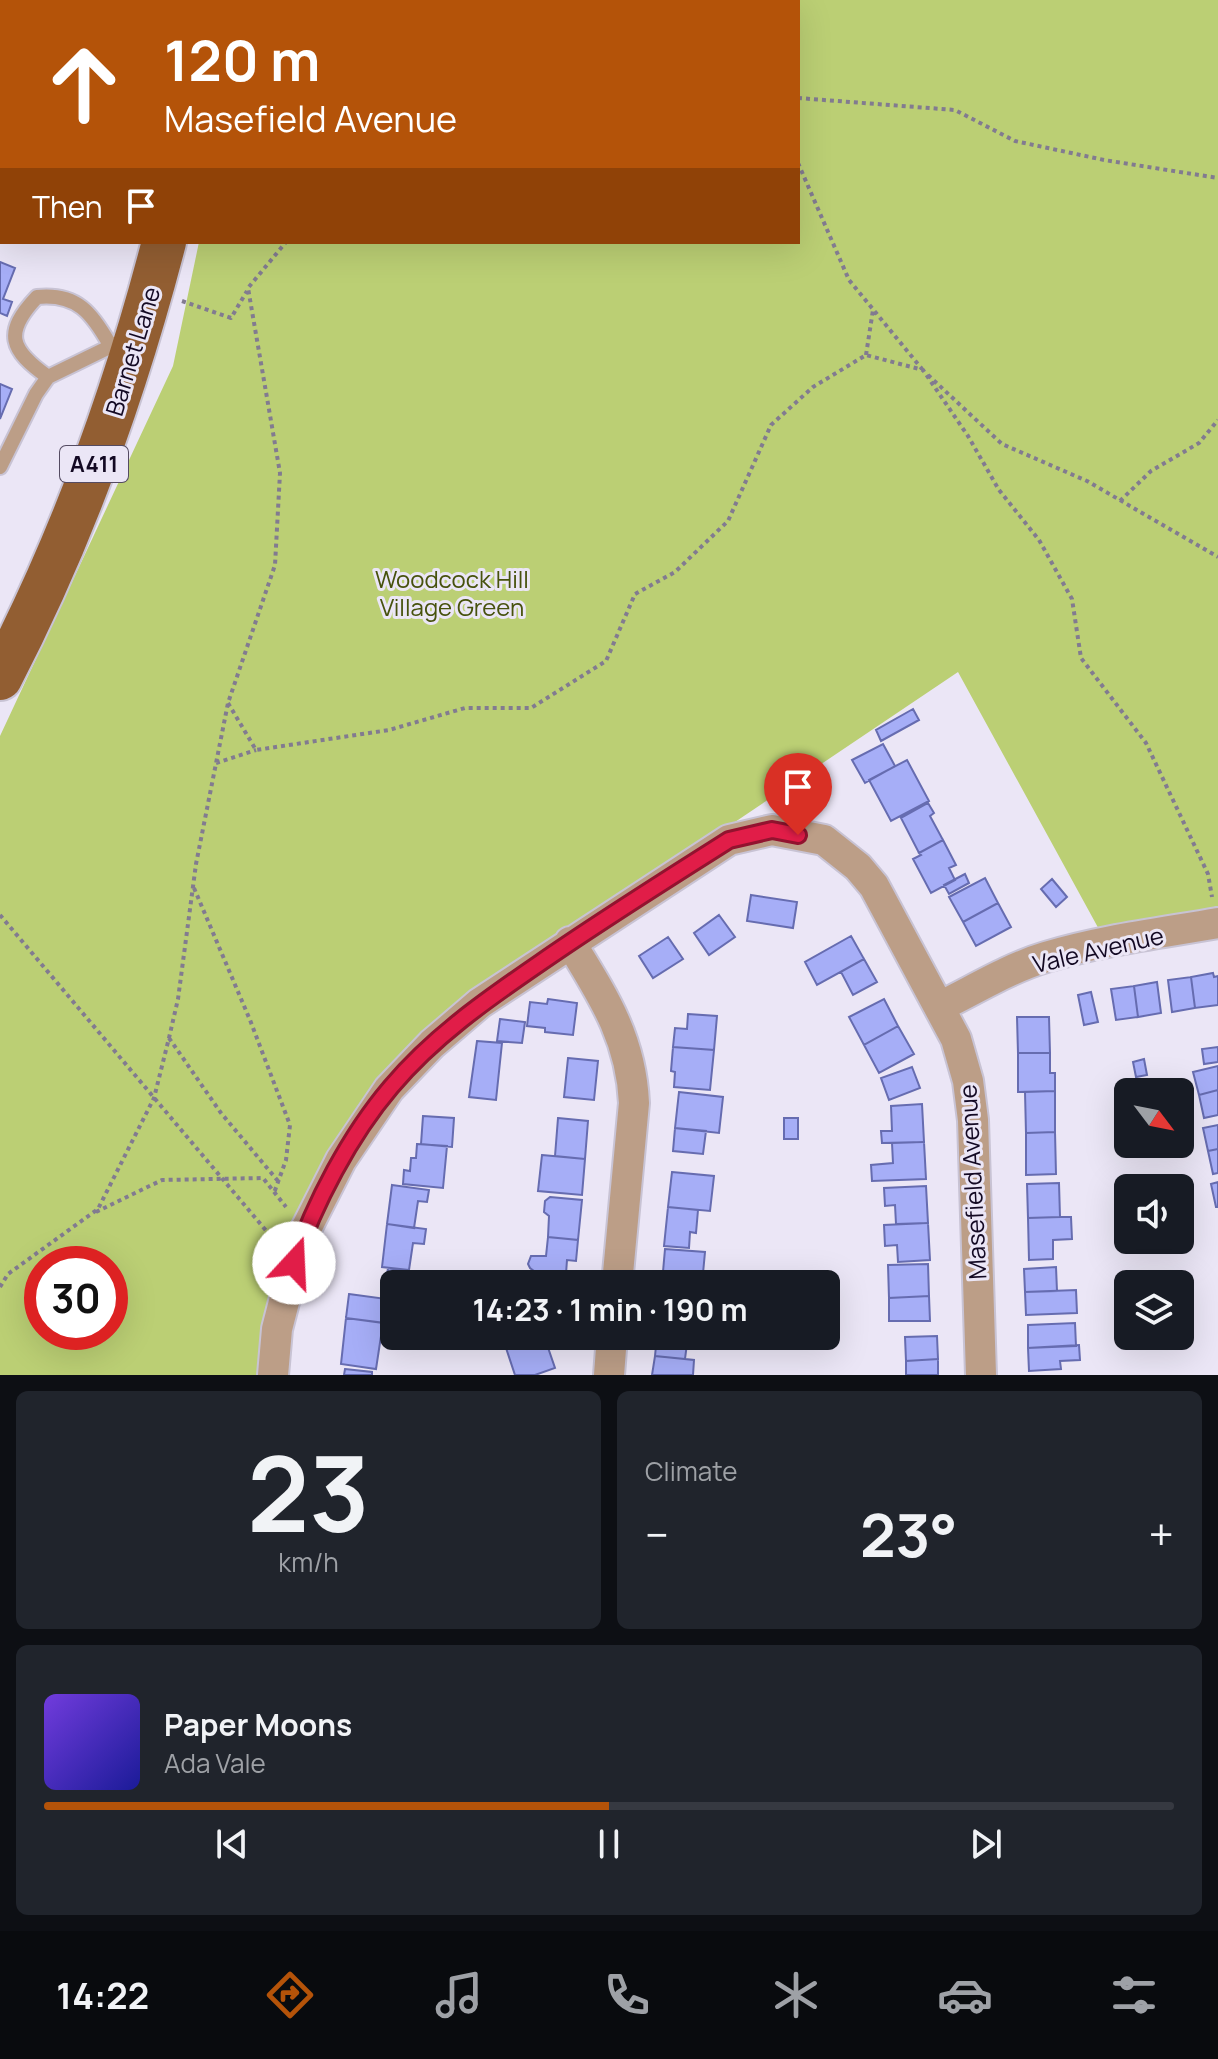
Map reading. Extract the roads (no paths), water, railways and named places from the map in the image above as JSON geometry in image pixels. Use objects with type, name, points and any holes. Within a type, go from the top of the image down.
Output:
[{"type":"main road","name":"Barnet Lane","points":[[0,678],[38,600],[117,405],[125,339],[163,244]]},
{"type":"street","name":"Masefield Avenue","points":[[273,1375],[277,1329],[305,1231],[341,1160],[389,1089],[432,1044],[480,1003],[570,942],[729,840],[772,830],[824,840],[858,867],[874,886],[956,1039],[968,1081],[973,1120],[981,1375]]},
{"type":"street","name":"Vale Avenue","points":[[939,1007],[1043,957],[1091,945],[1217,923]]},
{"type":"street","points":[[570,942],[613,1017],[627,1049],[633,1077],[634,1103],[618,1270]]},
{"type":"street","points":[[609,1375],[611,1350]]},
{"type":"lane","points":[[0,467],[36,394],[48,377],[125,339],[71,301],[53,296],[37,297],[22,313],[15,334],[17,350],[28,363],[48,377]]},
{"type":"park label","name":"Woodcock Hill Village Green","points":[[452,592]]}]
